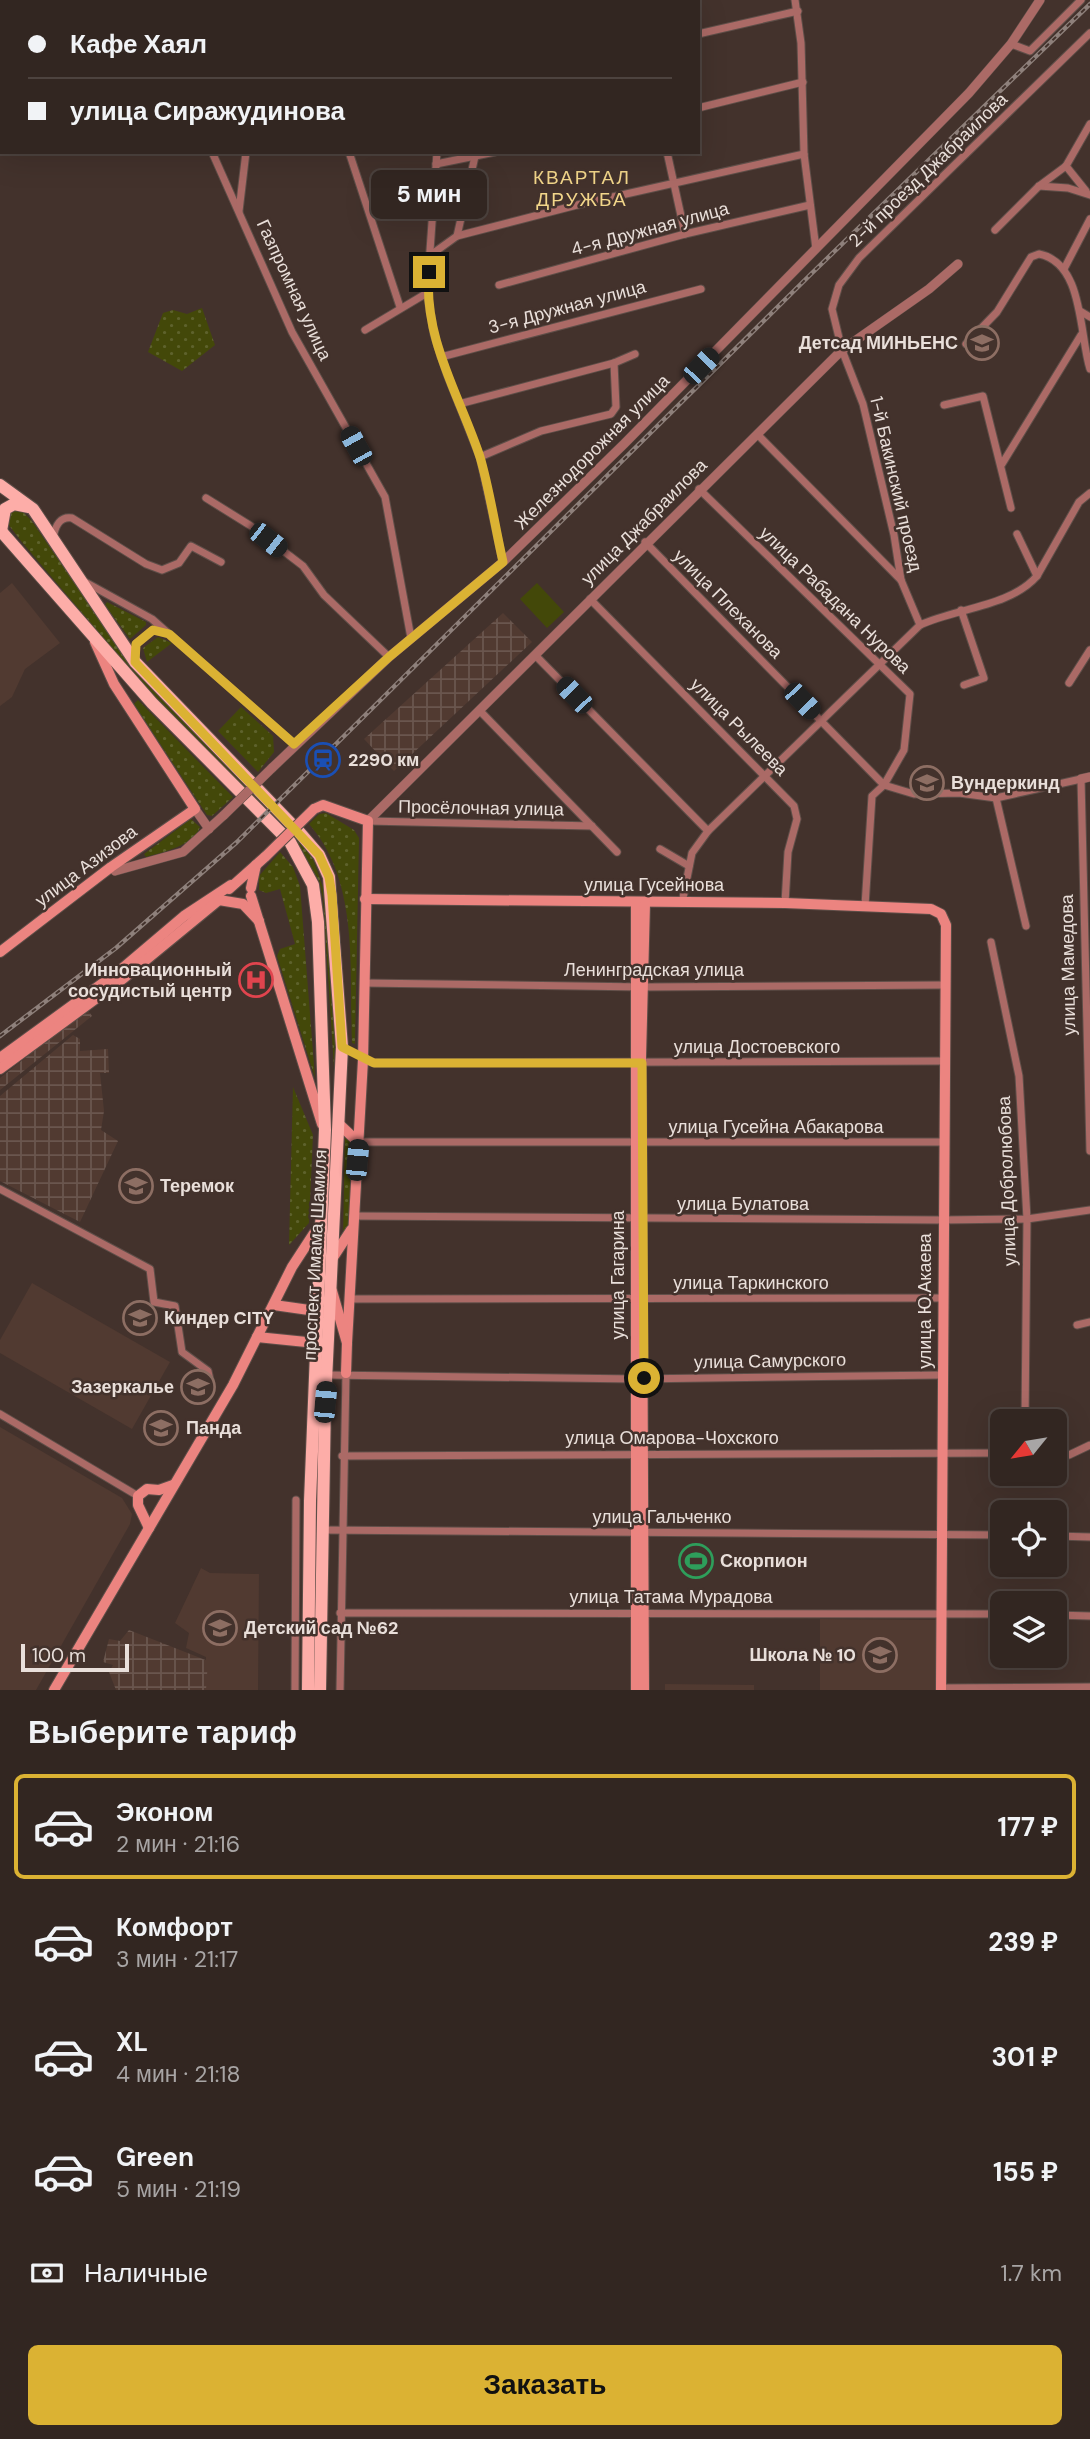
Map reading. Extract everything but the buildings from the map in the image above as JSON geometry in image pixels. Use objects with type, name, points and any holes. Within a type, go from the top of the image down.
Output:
[{"type":"main road","points":[[0,485],[33,509]]},
{"type":"main road","points":[[0,530],[5,509],[20,504],[33,509]]},
{"type":"main road","name":"проспект Имама Шамиля","points":[[33,509],[135,662],[300,832],[319,855],[329,877],[342,1047],[332,1291],[316,1343],[310,1501],[308,1690]]},
{"type":"main road","name":"проспект Имама Шамиля","points":[[0,530],[95,642],[290,842],[313,885],[318,922],[318,1093],[324,1130],[320,1224],[327,1376],[321,1530],[320,1690]]},
{"type":"main road","points":[[95,642],[114,684],[195,809]]},
{"type":"main road","points":[[114,684],[124,673]]},
{"type":"main road","points":[[0,1058],[118,972],[184,916],[235,883],[314,809],[323,805],[368,821]]},
{"type":"main road","name":"улица Азизова","points":[[0,952],[195,809]]},
{"type":"main road","name":"проспект Имама Шамиля","points":[[346,1373],[352,1222],[363,1060],[368,821]]},
{"type":"main road","points":[[244,897],[256,865]]},
{"type":"main road","name":"улица Азизова","points":[[0,958],[113,869]]},
{"type":"main road","points":[[235,883],[228,895],[244,897]]},
{"type":"main road","name":"проспект Имама Шамиля","points":[[235,883],[259,921],[318,1093]]},
{"type":"main road","points":[[0,1069],[124,978],[191,920],[219,900],[244,897]]},
{"type":"main road","name":"улица Гусейнова","points":[[366,900],[785,903],[931,909],[941,914]]},
{"type":"main road","name":"улица Гагарина","points":[[636,1690],[640,1533],[640,903]]},
{"type":"main road","name":"улица Ю.Акаева","points":[[941,914],[946,925],[943,985],[941,1689]]},
{"type":"main road","points":[[342,1047],[363,1060]]},
{"type":"main road","points":[[339,1124],[358,1142]]},
{"type":"main road","points":[[334,1256],[352,1222]]},
{"type":"main road","points":[[54,1690],[175,1483],[257,1337],[292,1267],[320,1224]]},
{"type":"main road","points":[[332,1291],[347,1343]]},
{"type":"main road","points":[[274,1305],[325,1313]]},
{"type":"main road","points":[[257,1337],[316,1343]]},
{"type":"main road","points":[[149,1528],[138,1496],[143,1490],[163,1489],[175,1483]]},
{"type":"main road","points":[[155,1489],[161,1496],[160,1508]]},
{"type":"main road","points":[[141,1509],[151,1513],[160,1508]]},
{"type":"main road","name":"улица Гагарина","points":[[639,1612],[644,1690]]},
{"type":"street","points":[[795,0],[803,82],[804,154],[817,250]]},
{"type":"street","name":"Железнодорожная улица","points":[[272,768],[294,744],[389,657],[503,562],[817,250],[1012,44],[1040,0]]},
{"type":"street","points":[[1012,44],[1030,51],[1081,0]]},
{"type":"street","points":[[700,34],[798,11]]},
{"type":"street","name":"2-й проезд Джабраилова","points":[[842,350],[832,309],[834,297],[859,258],[1090,33]]},
{"type":"street","points":[[700,108],[803,82]]},
{"type":"street","points":[[995,230],[1039,186],[1066,166],[1090,124]]},
{"type":"street","name":"Газпромная улица","points":[[213,154],[292,332],[385,497],[411,638]]},
{"type":"street","points":[[239,211],[246,154]]},
{"type":"street","points":[[350,154],[400,307]]},
{"type":"street","points":[[437,154],[432,254],[427,293],[441,357],[480,457],[503,562]]},
{"type":"street","points":[[667,154],[685,234]]},
{"type":"street","points":[[432,254],[457,236],[672,183],[804,154]]},
{"type":"street","points":[[436,164],[475,155],[457,236]]},
{"type":"street","points":[[1066,166],[1089,195]]},
{"type":"street","points":[[1039,186],[1068,188],[1089,195]]},
{"type":"street","name":"4-я Дружная улица","points":[[499,285],[685,234],[810,205]]},
{"type":"street","points":[[1065,269],[1090,219]]},
{"type":"street","points":[[966,344],[997,312],[1031,257],[1045,255],[1065,269],[1080,311],[1081,335],[1090,369]]},
{"type":"street","name":"улица Джабраилова","points":[[368,821],[481,712],[645,542],[842,350],[958,264]]},
{"type":"street","name":"3-я Дружная улица","points":[[441,357],[701,289]]},
{"type":"street","points":[[365,330],[427,293]]},
{"type":"street","points":[[1080,311],[1090,317]]},
{"type":"street","points":[[1002,464],[1081,335]]},
{"type":"street","name":"1-й Бакинский проезд","points":[[842,350],[863,404],[894,535],[901,580],[920,625]]},
{"type":"street","points":[[459,404],[614,363],[635,354]]},
{"type":"street","points":[[480,457],[541,431],[611,414],[616,407],[614,363]]},
{"type":"street","points":[[944,405],[983,397],[1011,508]]},
{"type":"street","points":[[757,433],[901,580]]},
{"type":"street","name":"улица Рабадана Нурова","points":[[699,489],[910,694],[907,742],[884,785],[872,796],[870,805],[865,906]]},
{"type":"street","points":[[682,903],[692,853],[708,831],[920,625],[1016,594],[1037,576],[1079,502],[1090,493]]},
{"type":"street","points":[[206,498],[251,526],[303,566],[324,595],[389,657]]},
{"type":"street","points":[[53,539],[57,525],[64,519],[72,518],[154,567],[165,570],[174,566],[191,546],[221,562]]},
{"type":"street","points":[[1017,534],[1037,576]]},
{"type":"street","name":"улица Плеханова","points":[[645,542],[884,785]]},
{"type":"street","points":[[78,579],[152,619],[294,744]]},
{"type":"street","name":"улица Рылеева","points":[[590,600],[798,812],[788,852],[785,903]]},
{"type":"street","points":[[961,610],[984,678],[964,685]]},
{"type":"street","points":[[135,662],[136,644],[153,630],[179,640]]},
{"type":"street","points":[[1069,683],[1090,650]]},
{"type":"street","points":[[536,656],[708,831]]},
{"type":"street","points":[[481,712],[617,852]]},
{"type":"street","name":"улица Азизова","points":[[113,869],[183,852],[272,768]]},
{"type":"street","points":[[884,785],[914,794],[959,793],[996,798],[1085,778],[1090,789]]},
{"type":"street","name":"улица Мамедова","points":[[1085,778],[1090,1151]]},
{"type":"street","points":[[996,798],[1026,926]]},
{"type":"street","points":[[195,809],[209,829]]},
{"type":"street","name":"Просёлочная улица","points":[[368,821],[592,826]]},
{"type":"street","points":[[660,849],[689,866]]},
{"type":"street","name":"улица Добролюбова","points":[[991,943],[1019,1076],[1027,1219],[1025,1409]]},
{"type":"street","name":"Ленинградская улица","points":[[364,983],[943,985]]},
{"type":"street","name":"улица Достоевского","points":[[363,1060],[374,1063],[943,1061]]},
{"type":"street","name":"улица Гусейна Абакарова","points":[[358,1142],[943,1142]]},
{"type":"street","points":[[0,1189],[150,1269],[154,1302],[175,1306],[182,1352],[208,1371],[210,1380]]},
{"type":"street","name":"улица Булатова","points":[[352,1222],[1027,1219],[1090,1210]]},
{"type":"street","name":"улица Таркинского","points":[[349,1299],[942,1298]]},
{"type":"street","points":[[1077,1325],[1090,1322]]},
{"type":"street","points":[[340,1690],[342,1456],[346,1373]]},
{"type":"street","name":"улица Самурского","points":[[327,1376],[346,1373],[640,1378],[942,1375]]},
{"type":"street","points":[[0,1414],[138,1496]]},
{"type":"street","points":[[1068,1455],[1090,1445]]},
{"type":"street","name":"улица Омарова-Чохского","points":[[342,1456],[990,1453]]},
{"type":"street","points":[[295,1690],[296,1500]]},
{"type":"street","name":"улица Гальченко","points":[[321,1530],[990,1535]]},
{"type":"street","points":[[1067,1536],[1090,1537]]},
{"type":"street","name":"улица Татама Мурадова","points":[[340,1613],[990,1614]]},
{"type":"street","points":[[1067,1615],[1090,1616]]},
{"type":"street","points":[[941,1689],[1090,1687]]},
{"type":"shaded area","points":[[12,583],[60,643],[25,669],[12,697],[0,706],[0,593]]},
{"type":"shaded area","points":[[503,613],[532,642],[394,771],[364,739]]},
{"type":"shaded area","name":"Вундеркинд","points":[[924,769],[925,778],[937,777],[937,790],[918,789],[914,770]]},
{"type":"shaded area","points":[[87,1009],[92,1016],[0,1090],[0,1078]]},
{"type":"shaded area","points":[[73,1035],[80,1039],[80,1051],[108,1049],[109,1073],[100,1073],[104,1111],[101,1130],[118,1141],[80,1222],[0,1181],[0,1096]]},
{"type":"shaded area","points":[[32,1283],[170,1362],[132,1429],[0,1353],[0,1340]]},
{"type":"shaded area","points":[[0,1427],[122,1498],[132,1514],[130,1524],[36,1690],[0,1690]]},
{"type":"shaded area","name":"Детский сад №62","points":[[201,1568],[210,1573],[259,1574],[258,1690],[205,1690],[206,1657],[186,1648],[189,1633],[175,1623]]},
{"type":"shaded area","name":"Школа № 10","points":[[820,1619],[940,1620],[940,1690],[820,1690]]},
{"type":"shaded area","points":[[129,1630],[208,1661],[206,1690],[116,1690],[109,1672],[113,1665],[103,1662],[109,1639],[120,1641]]},
{"type":"shaded area","points":[[665,1684],[754,1685],[754,1690],[665,1690]]},
{"type":"green space","points":[[202,308],[215,345],[182,371],[148,352],[163,313],[173,310],[187,314]]},
{"type":"green space","points":[[22,511],[31,520],[130,663],[313,859],[326,896],[335,1043],[334,1068],[323,898],[319,881],[298,843],[156,700],[21,541],[8,524],[10,512]]},
{"type":"green space","points":[[537,583],[564,612],[547,628],[520,599]]},
{"type":"green space","points":[[107,602],[146,622],[146,625],[130,639],[105,605]]},
{"type":"green space","points":[[158,637],[172,643],[147,662],[143,648]]},
{"type":"green space","points":[[138,700],[233,797],[212,816],[207,815],[134,704]]},
{"type":"green space","points":[[241,707],[273,736],[274,752],[258,772],[218,731]]},
{"type":"green space","points":[[326,813],[354,830],[359,838],[355,1044],[352,1043],[351,957],[344,900],[337,872],[325,847],[309,824],[319,814]]},
{"type":"green space","points":[[191,819],[200,827],[191,839],[177,847],[146,857],[144,854]]},
{"type":"green space","points":[[280,852],[293,867],[300,886],[315,1078],[277,956],[280,949],[295,944],[280,889],[266,893],[259,890],[259,876]]},
{"type":"green space","points":[[293,1087],[313,1135],[309,1223],[289,1245]]},
{"type":"green space","points":[[345,1134],[352,1142],[349,1229],[343,1238]]},
{"type":"railway","points":[[0,1036],[116,948],[237,842],[810,275],[1090,4]]},
{"type":"place","name":"Детсад МИНЬЕНС","points":[[982,343]]},
{"type":"place","name":"2290 км","points":[[323,760]]},
{"type":"place","name":"Вундеркинд","points":[[927,783]]},
{"type":"place","name":"Инновационный сосудистый центр","points":[[256,980]]},
{"type":"place","name":"Теремок","points":[[136,1186]]},
{"type":"place","name":"Киндер CITY","points":[[140,1318]]},
{"type":"place","name":"Зазеркалье","points":[[198,1387]]},
{"type":"place","name":"Панда","points":[[161,1428]]},
{"type":"place","name":"Скорпион","points":[[696,1561]]},
{"type":"place","name":"Детский сад №62","points":[[220,1628]]},
{"type":"place","name":"Школа № 10","points":[[880,1655]]},
{"type":"district","name":"КВАРТАЛ ДРУЖБА","points":[[582,188]]},
{"type":"route","points":[[429,272],[427,293],[434,334],[480,457],[503,562],[389,657],[294,744],[179,640],[169,634],[153,630],[136,644],[135,662],[217,750],[300,832],[319,855],[329,877],[332,895],[342,1047],[363,1060],[374,1063],[642,1063],[644,1378]]}]
